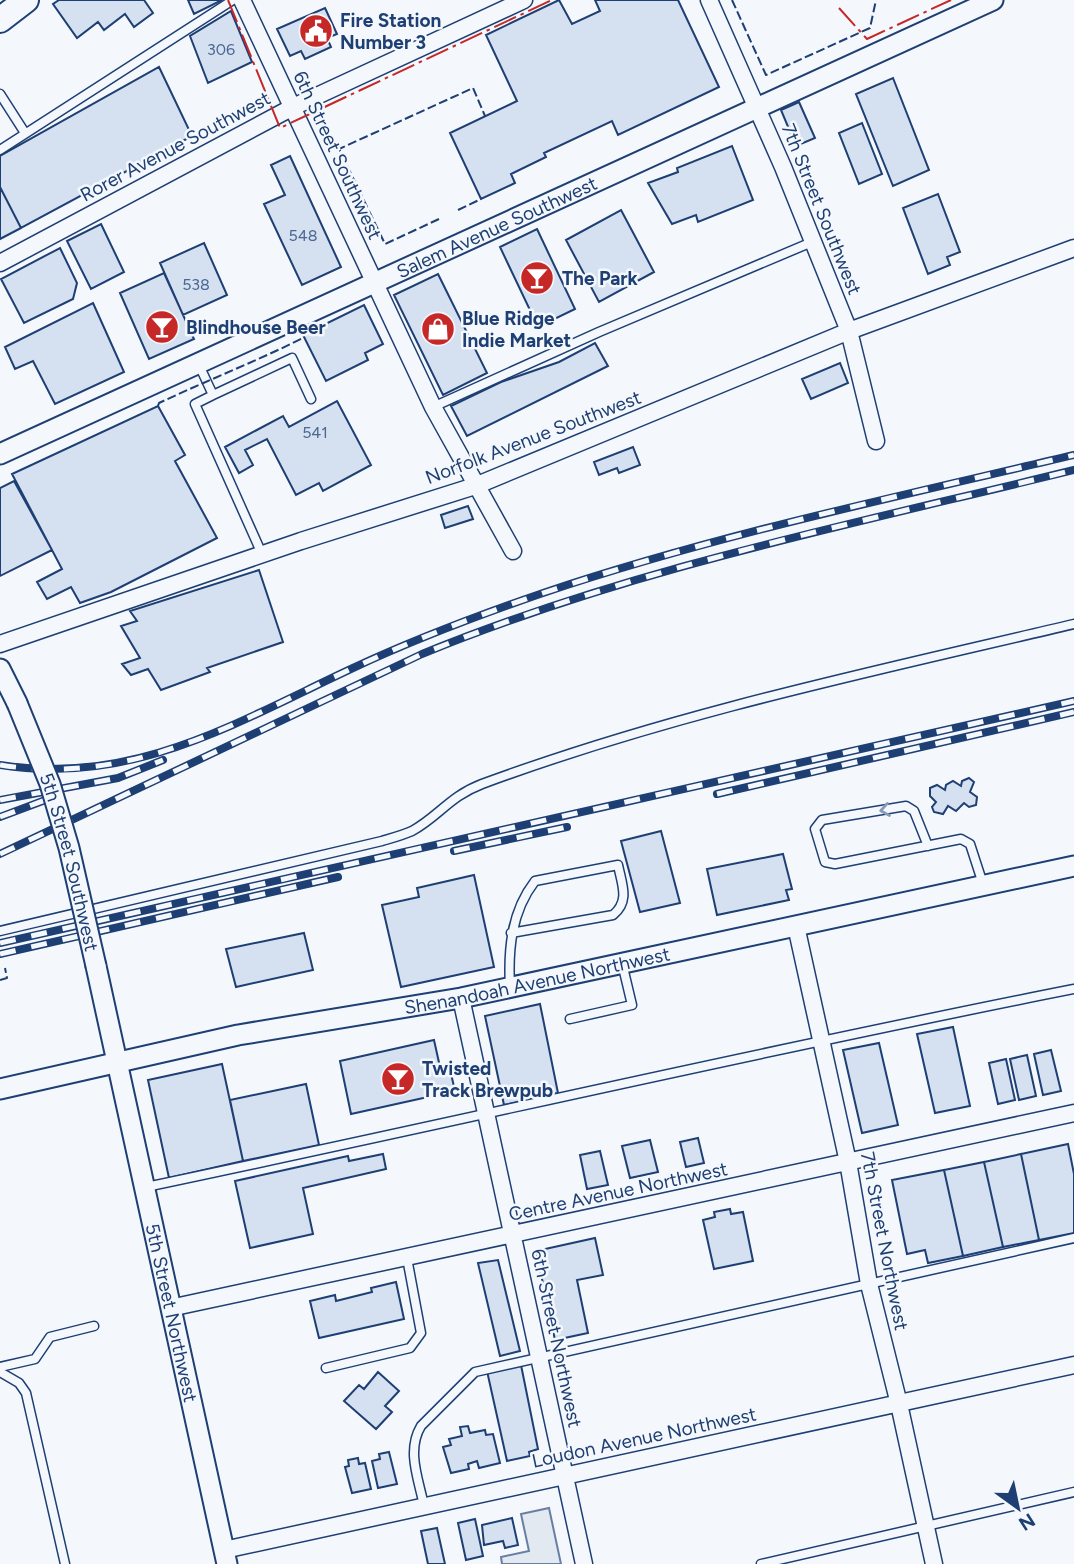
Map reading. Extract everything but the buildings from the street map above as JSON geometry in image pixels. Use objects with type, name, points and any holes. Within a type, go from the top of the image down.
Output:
[{"type":"main road","points":[[0,20],[26,0]]},
{"type":"street","name":"6th Street Southwest","points":[[242,0],[433,407],[513,551]]},
{"type":"street","name":"Rorer Avenue Southwest","points":[[0,263],[293,107],[524,0]]},
{"type":"street","name":"7th Street Southwest","points":[[709,0],[757,106],[849,331],[876,441]]},
{"type":"street","name":"Salem Avenue Southwest","points":[[0,454],[373,281],[993,0]]},
{"type":"street","name":"Norfolk Avenue Southwest","points":[[0,644],[262,554],[475,486],[849,331],[1074,248]]},
{"type":"street","name":"5th Street Southwest","points":[[0,669],[54,797],[69,848],[117,1063]]},
{"type":"street","name":"Shenandoah Avenue Northwest","points":[[0,1089],[238,1035],[461,998],[1074,866]]},
{"type":"street","name":"7th Street Northwest","points":[[796,926],[848,1162],[869,1284],[934,1564]]},
{"type":"street","name":"6th Street Northwest","points":[[461,998],[584,1564]]},
{"type":"street","name":"5th Street Northwest","points":[[117,1063],[225,1557]]},
{"type":"street","name":"Centre Avenue Northwest","points":[[170,1308],[1074,1113]]},
{"type":"street","name":"Loudon Avenue Northwest","points":[[225,1557],[424,1506],[1074,1365]]},
{"type":"lane","points":[[0,150],[233,0]]},
{"type":"lane","points":[[0,94],[25,133]]},
{"type":"lane","points":[[433,407],[598,332],[812,242]]},
{"type":"lane","points":[[262,554],[195,404],[292,358],[311,398]]},
{"type":"lane","points":[[198,362],[213,395]]},
{"type":"lane","points":[[0,931],[382,841],[413,830],[453,797],[480,784],[721,707],[1074,624]]},
{"type":"lane","points":[[928,846],[915,811],[906,806],[822,820],[815,829],[825,862],[835,864],[928,846],[961,839],[970,844],[983,886]]},
{"type":"lane","points":[[510,987],[512,933],[525,895],[535,881],[618,865],[625,900],[622,908],[612,915],[512,933]]},
{"type":"lane","points":[[570,1019],[632,1005],[622,963]]},
{"type":"lane","points":[[144,1187],[488,1115],[821,1040],[1074,989]]},
{"type":"lane","points":[[424,1506],[412,1448],[421,1426],[475,1372],[1074,1238]]},
{"type":"lane","points":[[326,1368],[411,1348],[421,1333],[407,1258]]},
{"type":"lane","points":[[0,1367],[35,1359],[50,1337],[93,1326]]},
{"type":"lane","points":[[0,1372],[19,1383],[26,1393],[65,1564]]},
{"type":"lane","points":[[761,1564],[1074,1492]]},
{"type":"shaded area","points":[[549,1508],[561,1564],[502,1564],[501,1557],[529,1551],[521,1514]]},
{"type":"railway","points":[[0,765],[49,769],[95,766],[140,758],[226,728],[400,647],[543,593],[740,535],[1074,455]]},
{"type":"railway","points":[[0,854],[422,654],[501,624],[663,572],[744,550],[1074,470]]},
{"type":"railway","points":[[0,943],[1074,701]]},
{"type":"railway","points":[[717,794],[1074,712]]},
{"type":"railway","points":[[0,800],[118,778],[163,760]]},
{"type":"railway","points":[[0,817],[48,799]]},
{"type":"railway","points":[[454,851],[567,827]]},
{"type":"railway","points":[[0,954],[338,877]]},
{"type":"fence","points":[[732,0],[766,75],[870,28],[876,0]]},
{"type":"fence","points":[[439,219],[385,244],[339,149],[473,88],[485,116]]},
{"type":"fence","points":[[458,210],[481,199]]},
{"type":"fence","points":[[158,406],[159,403],[305,337]]},
{"type":"fence","points":[[0,980],[7,978],[5,968]]},
{"type":"power","points":[[228,0],[280,128],[552,0]]},
{"type":"power","points":[[839,8],[867,39],[951,0]]},
{"type":"place","name":"Fire Station Number 3","points":[[316,31]]},
{"type":"place","name":"The Park","points":[[537,278]]},
{"type":"place","name":"Blindhouse Beer","points":[[162,327]]},
{"type":"place","name":"Blue Ridge Indie Market","points":[[438,329]]},
{"type":"place","name":"Twisted Track Brewpub","points":[[398,1079]]}]
